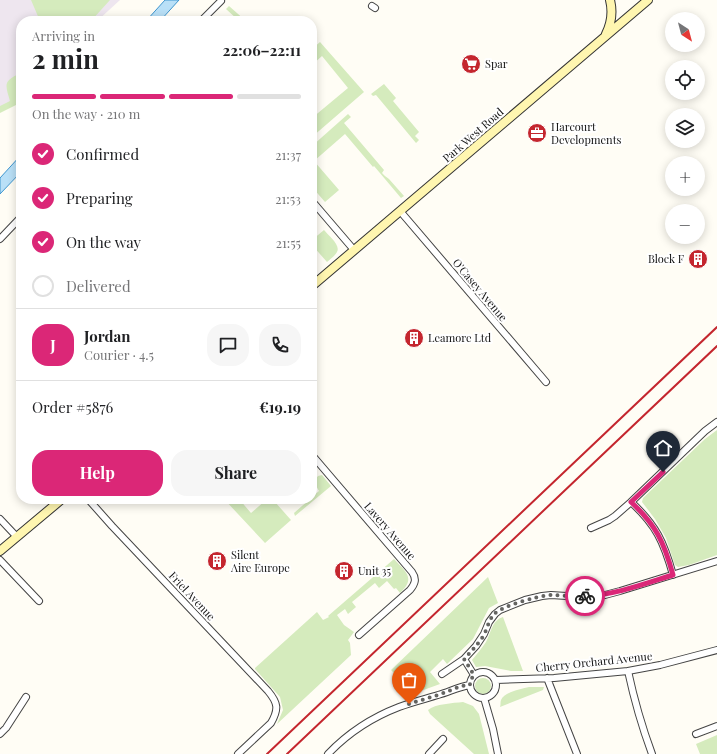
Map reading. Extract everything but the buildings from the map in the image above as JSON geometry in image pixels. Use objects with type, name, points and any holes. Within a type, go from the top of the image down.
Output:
[{"type":"street","points":[[605,37],[613,16],[610,0]]},
{"type":"street","name":"Park West Road","points":[[317,282],[648,0]]},
{"type":"street","points":[[206,16],[221,1]]},
{"type":"street","points":[[317,208],[354,250]]},
{"type":"street","name":"O'Casey Avenue","points":[[400,211],[546,382]]},
{"type":"street","points":[[0,239],[16,222]]},
{"type":"street","points":[[591,528],[609,520],[631,502],[705,431],[717,422]]},
{"type":"street","name":"Lavery Avenue","points":[[317,461],[412,572],[415,578],[415,582],[410,590],[359,635]]},
{"type":"street","points":[[631,502],[657,533],[665,549],[673,575]]},
{"type":"street","points":[[0,551],[56,504]]},
{"type":"street","name":"Friel Avenue","points":[[92,504],[274,699],[276,710],[274,717],[270,723],[238,754]]},
{"type":"street","points":[[0,519],[17,537]]},
{"type":"street","points":[[0,560],[39,601]]},
{"type":"street","points":[[442,674],[464,659],[476,646],[495,614],[508,606],[525,600],[551,595],[605,595],[717,561]]},
{"type":"street","name":"Cherry Orchard Avenue","points":[[496,680],[547,678],[628,670],[660,665],[717,650]]},
{"type":"street","points":[[464,659],[474,675]]},
{"type":"street","points":[[628,670],[632,690],[651,754]]},
{"type":"street","points":[[483,671],[494,677],[497,684],[495,692],[489,697],[484,698],[474,695],[470,689],[470,681],[474,675],[483,671]]},
{"type":"street","points":[[547,678],[577,754]]},
{"type":"street","points":[[328,754],[358,729],[390,711],[461,686],[470,685]]},
{"type":"street","points":[[0,734],[6,728],[26,697]]},
{"type":"street","points":[[484,698],[493,729],[498,754]]},
{"type":"street","points":[[696,734],[717,726]]},
{"type":"street","points":[[429,754],[443,739]]},
{"type":"shaded area","points":[[0,0],[120,0],[102,16],[16,16],[16,96],[0,111]]},
{"type":"green space","points":[[31,0],[110,0],[96,16],[38,16]]},
{"type":"green space","points":[[229,6],[240,16],[234,16],[226,9]]},
{"type":"green space","points":[[320,42],[364,92],[317,133],[317,114],[348,88],[322,56],[317,60],[317,45]]},
{"type":"green space","points":[[16,76],[16,105],[0,113],[0,106],[10,101],[7,91],[7,84],[11,78]]},
{"type":"green space","points":[[384,84],[396,98],[393,101],[419,132],[415,136],[419,140],[416,143],[376,95],[373,96],[371,94]]},
{"type":"green space","points":[[348,114],[351,117],[344,123],[384,170],[382,173],[404,196],[401,198],[345,134],[317,158],[317,142]]},
{"type":"green space","points":[[317,164],[339,190],[325,202],[317,193]]},
{"type":"green space","points":[[324,230],[336,243],[338,249],[337,252],[327,262],[317,251],[317,236]]},
{"type":"green space","points":[[717,430],[717,555],[689,565],[678,567],[675,565],[666,538],[655,519],[642,502],[643,498],[705,439]]},
{"type":"green space","points":[[322,475],[331,486],[317,498],[317,493],[319,491],[317,488],[318,476]]},
{"type":"green space","points":[[229,504],[243,504],[251,513],[261,504],[277,504],[291,520],[265,543]]},
{"type":"green space","points":[[304,504],[309,504],[295,516],[294,513]]},
{"type":"green space","points":[[394,559],[408,575],[408,583],[405,588],[400,593],[387,581],[379,588],[375,583],[352,602],[356,607],[348,614],[345,609],[337,615],[344,625],[354,632],[348,640],[350,643],[351,655],[277,724],[283,710],[280,697],[255,668],[317,612],[323,620],[329,617],[328,616]]},
{"type":"green space","points":[[488,577],[498,603],[489,608],[473,639],[447,664],[443,659],[430,672],[440,684],[418,692],[405,684],[391,670]]},
{"type":"green space","points":[[503,617],[523,671],[511,671],[485,666],[476,667],[472,660],[486,642],[496,621]]},
{"type":"green space","points":[[483,678],[489,680],[491,686],[489,692],[483,694],[477,692],[475,686],[477,680]]},
{"type":"green space","points":[[529,687],[544,687],[543,690],[500,707],[503,697],[513,691]]},
{"type":"green space","points":[[463,702],[473,706],[479,714],[489,754],[474,754],[430,714],[428,710],[440,705]]},
{"type":"green space","points":[[717,735],[717,754],[700,754],[696,744]]},
{"type":"water","points":[[165,0],[179,0],[165,16],[151,16]]},
{"type":"water","points":[[16,160],[16,177],[0,194],[0,178]]},
{"type":"railway","points":[[267,754],[717,327]]},
{"type":"railway","points":[[287,754],[717,346]]},
{"type":"way so far","points":[[409,704],[461,686],[470,685],[470,681],[474,675],[464,659],[476,646],[484,634],[489,622],[500,610],[525,600],[542,596],[585,596]]},
{"type":"place","name":"Spar","points":[[471,64]]},
{"type":"place","name":"Harcourt Developments","points":[[537,133]]},
{"type":"place","name":"Block F","points":[[698,259]]},
{"type":"place","name":"Leamore Ltd","points":[[414,338]]},
{"type":"place","name":"Silent Aire Europe","points":[[217,561]]},
{"type":"place","name":"Unit 35","points":[[344,571]]},
{"type":"route","points":[[585,596],[605,595],[673,575],[665,549],[652,524],[631,502],[663,472]]}]
